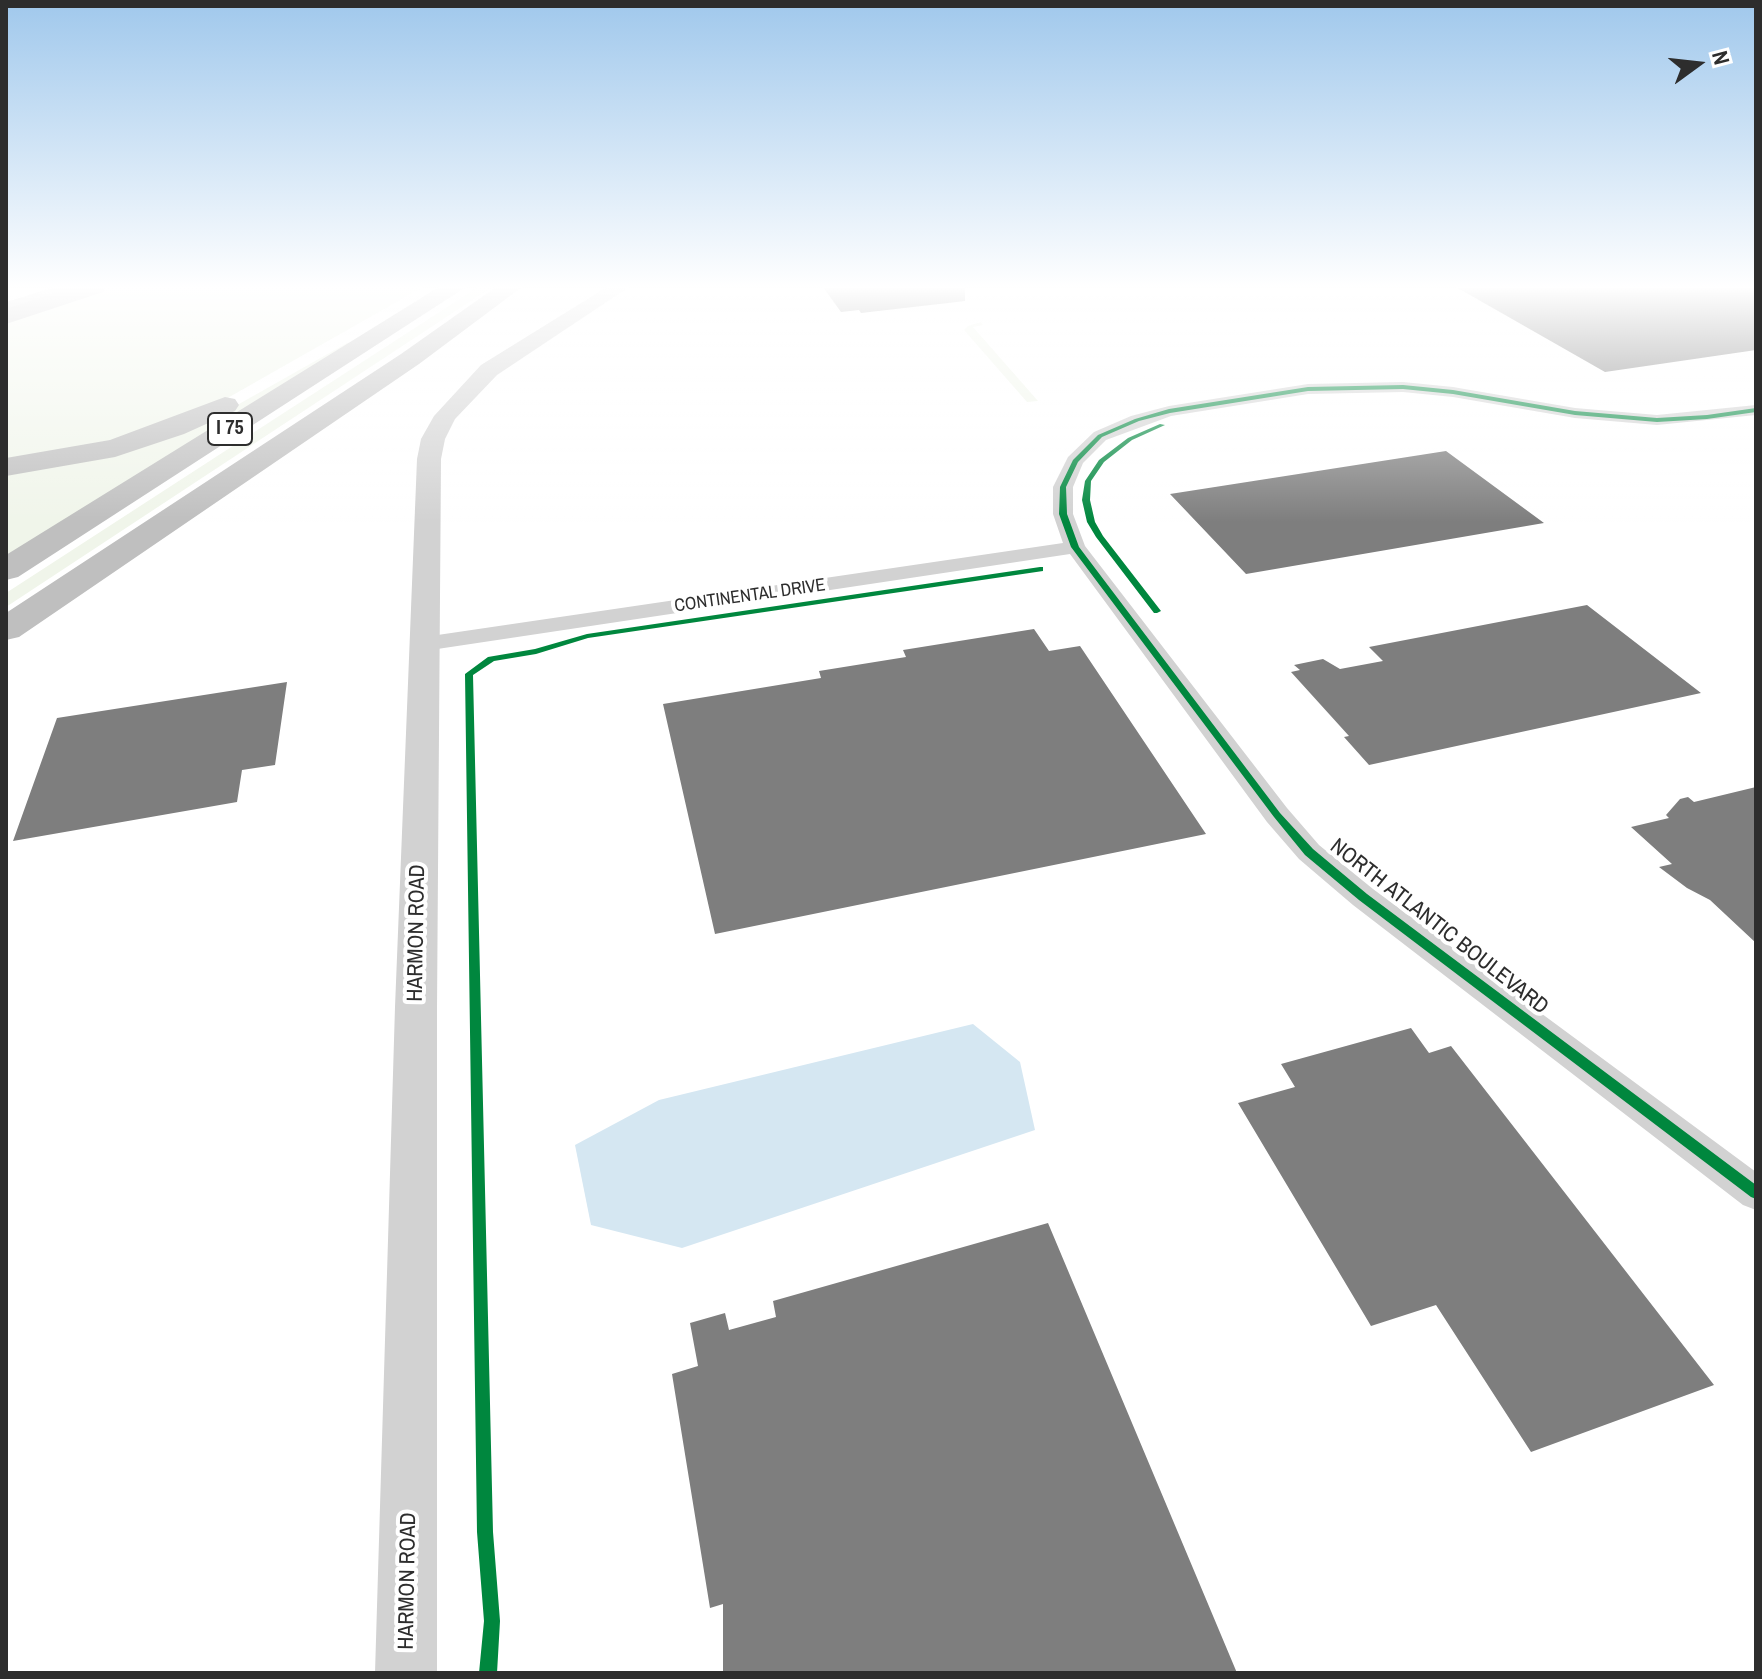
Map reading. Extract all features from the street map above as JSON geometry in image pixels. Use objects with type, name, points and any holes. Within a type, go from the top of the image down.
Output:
[{"type":"highway","points":[[6,467],[115,448],[197,419],[293,365]]},
{"type":"highway","name":"I 75","points":[[6,570],[331,365]]},
{"type":"highway","name":"I 75","points":[[6,629],[400,365]]},
{"type":"street","name":"HARMON ROAD","points":[[406,1673],[429,459],[433,439],[445,416],[496,365]]},
{"type":"street","name":"NORTH ATLANTIC BOULEVARD","points":[[1756,410],[1657,420],[1610,418],[1453,392],[1365,386],[1308,389],[1169,411],[1100,436],[1075,461],[1063,487],[1063,514],[1075,547],[1267,802],[1309,852],[1363,897],[1756,1193]]},
{"type":"street","name":"CONTINENTAL DRIVE","points":[[424,644],[1075,547]]},
{"type":"shaded area","points":[[6,365],[285,365],[210,408],[138,435],[6,460]]},
{"type":"shaded area","points":[[307,365],[314,365],[6,557],[6,470],[232,408]]},
{"type":"shaded area","points":[[357,365],[373,365],[6,607],[6,593]]},
{"type":"shaded area","points":[[995,365],[1007,365],[1038,401],[1027,402]]},
{"type":"water","points":[[973,1024],[1020,1062],[1035,1130],[682,1248],[591,1225],[575,1145],[659,1100]]},
{"type":"building","points":[[1593,365],[1651,365],[1605,372]]},
{"type":"building","points":[[1446,451],[1544,523],[1246,574],[1170,494]]},
{"type":"building","points":[[1587,605],[1701,693],[1369,765],[1344,737],[1349,736],[1291,672],[1300,670],[1294,665],[1323,659],[1340,669],[1383,661],[1369,647]]},
{"type":"building","points":[[1034,629],[1049,651],[1080,646],[1206,834],[715,934],[663,704],[821,678],[819,671],[906,657],[903,650]]},
{"type":"building","points":[[287,682],[275,765],[242,770],[237,802],[13,841],[57,718]]},
{"type":"building","points":[[1756,787],[1756,943],[1710,900],[1687,888],[1659,867],[1672,864],[1631,827],[1669,818],[1666,815],[1680,799],[1688,797],[1694,802]]},
{"type":"building","points":[[1411,1028],[1429,1053],[1451,1046],[1714,1385],[1531,1452],[1436,1305],[1371,1326],[1238,1103],[1295,1087],[1281,1064]]},
{"type":"building","points":[[1048,1223],[1237,1673],[723,1673],[723,1604],[710,1608],[672,1374],[698,1366],[690,1323],[725,1313],[729,1330],[776,1317],[773,1301]]},
{"type":"cycle path","points":[[1756,410],[1657,420],[1575,413],[1453,392],[1403,387],[1308,389],[1169,411],[1137,420],[1100,436],[1075,461],[1063,487],[1063,514],[1075,547],[1277,815],[1309,852],[1363,897],[1756,1193]]},
{"type":"cycle path","points":[[1157,611],[1100,537],[1091,522],[1086,500],[1088,481],[1101,461],[1130,439],[1162,425]]},
{"type":"cycle path","points":[[488,1673],[492,1621],[485,1532],[469,674],[491,659],[536,651],[587,636],[1040,569]]}]
